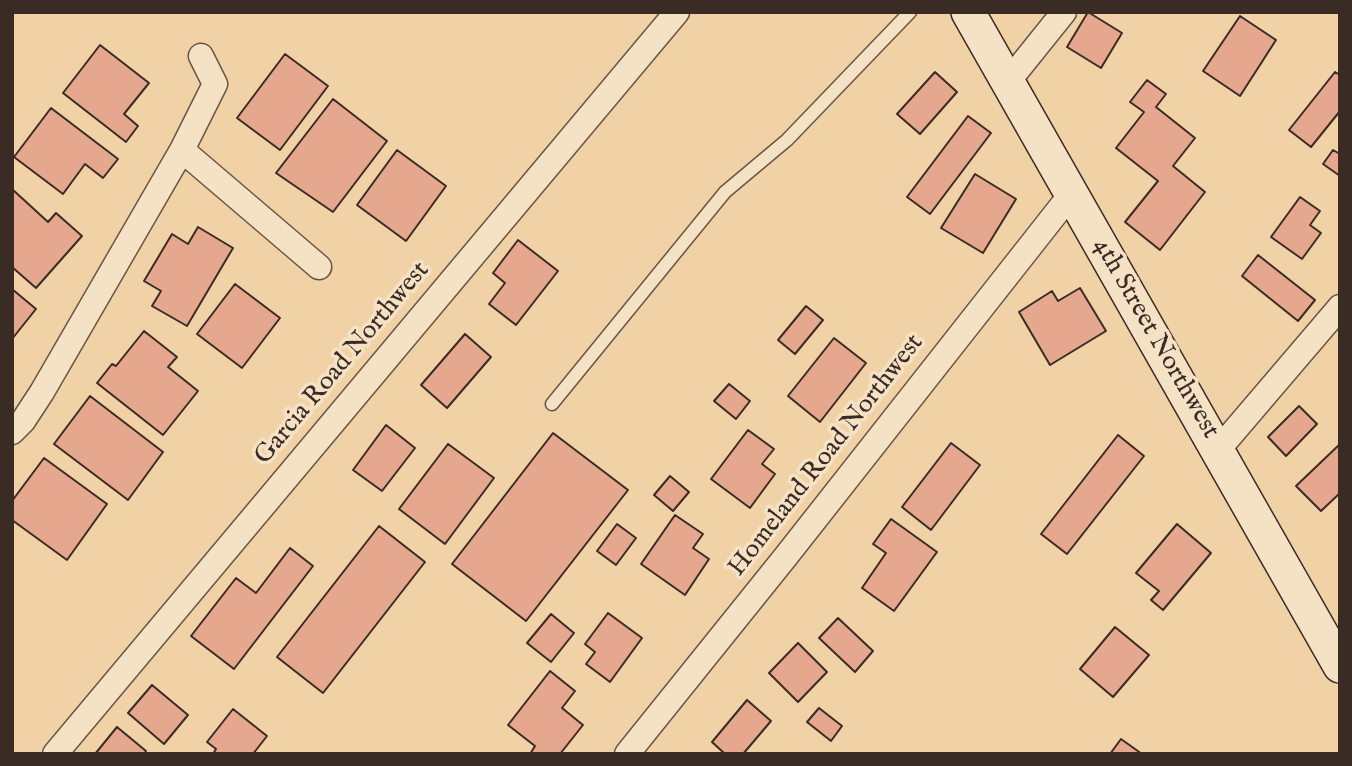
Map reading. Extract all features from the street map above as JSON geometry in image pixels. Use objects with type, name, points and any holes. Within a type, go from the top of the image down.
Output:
[{"type":"main road","name":"4th Street Northwest","points":[[968,12],[1340,666]]},
{"type":"street","name":"Garcia Road Northwest","points":[[55,754],[677,12]]},
{"type":"street","points":[[1007,83],[1064,12]]},
{"type":"street","points":[[12,432],[42,393],[182,150],[215,84],[201,56]]},
{"type":"street","points":[[182,150],[319,267]]},
{"type":"street","name":"Homeland Road Northwest","points":[[627,754],[1072,193]]},
{"type":"street","points":[[1218,450],[1340,307]]},
{"type":"lane","points":[[552,404],[725,192],[787,140],[910,12]]},
{"type":"building","points":[[1088,12],[1122,33],[1101,68],[1067,47]]},
{"type":"building","points":[[1240,16],[1276,40],[1240,96],[1203,71]]},
{"type":"building","points":[[100,45],[149,83],[124,114],[138,126],[126,142],[63,93]]},
{"type":"building","points":[[285,54],[328,86],[280,150],[237,118]]},
{"type":"building","points":[[935,72],[957,92],[920,134],[897,114]]},
{"type":"building","points":[[1335,72],[1340,75],[1340,111],[1311,147],[1289,130]]},
{"type":"building","points":[[1147,80],[1166,94],[1156,107],[1195,138],[1173,166],[1205,192],[1160,250],[1125,222],[1158,181],[1116,148],[1144,112],[1130,102]]},
{"type":"building","points":[[333,99],[387,141],[333,212],[276,173]]},
{"type":"building","points":[[51,108],[118,159],[103,178],[85,164],[63,194],[14,157]]},
{"type":"building","points":[[968,116],[991,133],[930,214],[907,197]]},
{"type":"building","points":[[397,150],[446,186],[406,241],[357,205]]},
{"type":"building","points":[[1333,150],[1340,154],[1340,176],[1323,164]]},
{"type":"building","points":[[975,174],[1016,199],[983,253],[941,228]]},
{"type":"building","points":[[12,189],[48,222],[56,213],[82,236],[36,288],[12,267]]},
{"type":"building","points":[[1300,197],[1320,211],[1310,225],[1321,233],[1302,259],[1271,237]]},
{"type":"building","points":[[198,227],[233,248],[187,326],[152,306],[161,291],[144,281],[172,234],[188,244]]},
{"type":"building","points":[[518,240],[558,271],[516,325],[489,304],[505,283],[493,273]]},
{"type":"building","points":[[1258,255],[1315,300],[1298,321],[1242,276]]},
{"type":"building","points":[[235,284],[280,318],[242,368],[197,334]]},
{"type":"building","points":[[1080,288],[1106,331],[1050,365],[1019,312],[1052,291],[1058,301]]},
{"type":"building","points":[[12,289],[36,309],[12,339]]},
{"type":"building","points":[[806,306],[823,320],[795,354],[778,340]]},
{"type":"building","points":[[144,331],[177,357],[168,367],[198,391],[163,435],[97,383],[112,364],[116,366]]},
{"type":"building","points":[[465,334],[491,357],[447,408],[421,385]]},
{"type":"building","points":[[834,338],[866,363],[820,422],[788,396]]},
{"type":"building","points":[[729,384],[750,401],[736,419],[714,401]]},
{"type":"building","points":[[90,396],[163,452],[128,500],[54,444]]},
{"type":"building","points":[[1299,406],[1317,424],[1286,456],[1268,437]]},
{"type":"building","points":[[386,425],[415,448],[382,491],[353,470]]},
{"type":"building","points":[[748,430],[774,449],[762,464],[775,474],[750,508],[711,479]]},
{"type":"building","points":[[553,433],[628,490],[526,621],[452,564]]},
{"type":"building","points":[[1118,435],[1144,456],[1067,554],[1041,534]]},
{"type":"building","points":[[951,443],[980,465],[931,530],[902,507]]},
{"type":"building","points":[[448,444],[494,478],[445,544],[399,509]]},
{"type":"building","points":[[1340,444],[1340,493],[1321,511],[1296,486]]},
{"type":"building","points":[[44,458],[107,504],[67,560],[12,520],[12,501]]},
{"type":"building","points":[[670,476],[689,492],[673,511],[654,495]]},
{"type":"building","points":[[675,515],[703,534],[693,548],[709,559],[685,595],[641,564]]},
{"type":"building","points":[[891,519],[937,552],[894,611],[862,588],[886,553],[873,544]]},
{"type":"building","points":[[617,524],[636,538],[616,565],[597,551]]},
{"type":"building","points":[[1177,524],[1211,553],[1163,610],[1151,600],[1159,591],[1136,573]]},
{"type":"building","points":[[379,526],[425,562],[323,693],[277,657]]},
{"type":"building","points":[[290,548],[313,566],[234,669],[191,636],[236,578],[256,593]]},
{"type":"building","points":[[608,613],[642,638],[610,682],[586,664],[595,652],[585,644]]},
{"type":"building","points":[[551,614],[574,633],[551,662],[527,643]]},
{"type":"building","points":[[838,618],[873,651],[855,672],[819,638]]},
{"type":"building","points":[[1115,627],[1149,655],[1113,697],[1080,669]]},
{"type":"building","points":[[798,643],[827,672],[798,702],[769,673]]},
{"type":"building","points":[[550,671],[575,691],[562,708],[583,725],[560,754],[530,754],[535,746],[508,725]]},
{"type":"building","points":[[152,685],[188,715],[164,744],[128,713]]},
{"type":"building","points":[[747,700],[771,721],[743,754],[725,754],[712,742]]},
{"type":"building","points":[[819,708],[842,726],[831,741],[807,722]]},
{"type":"building","points":[[233,709],[267,736],[253,754],[213,754],[216,749],[207,742]]},
{"type":"building","points":[[117,727],[146,751],[144,754],[95,754]]},
{"type":"building","points":[[1121,739],[1142,754],[1110,754]]}]
